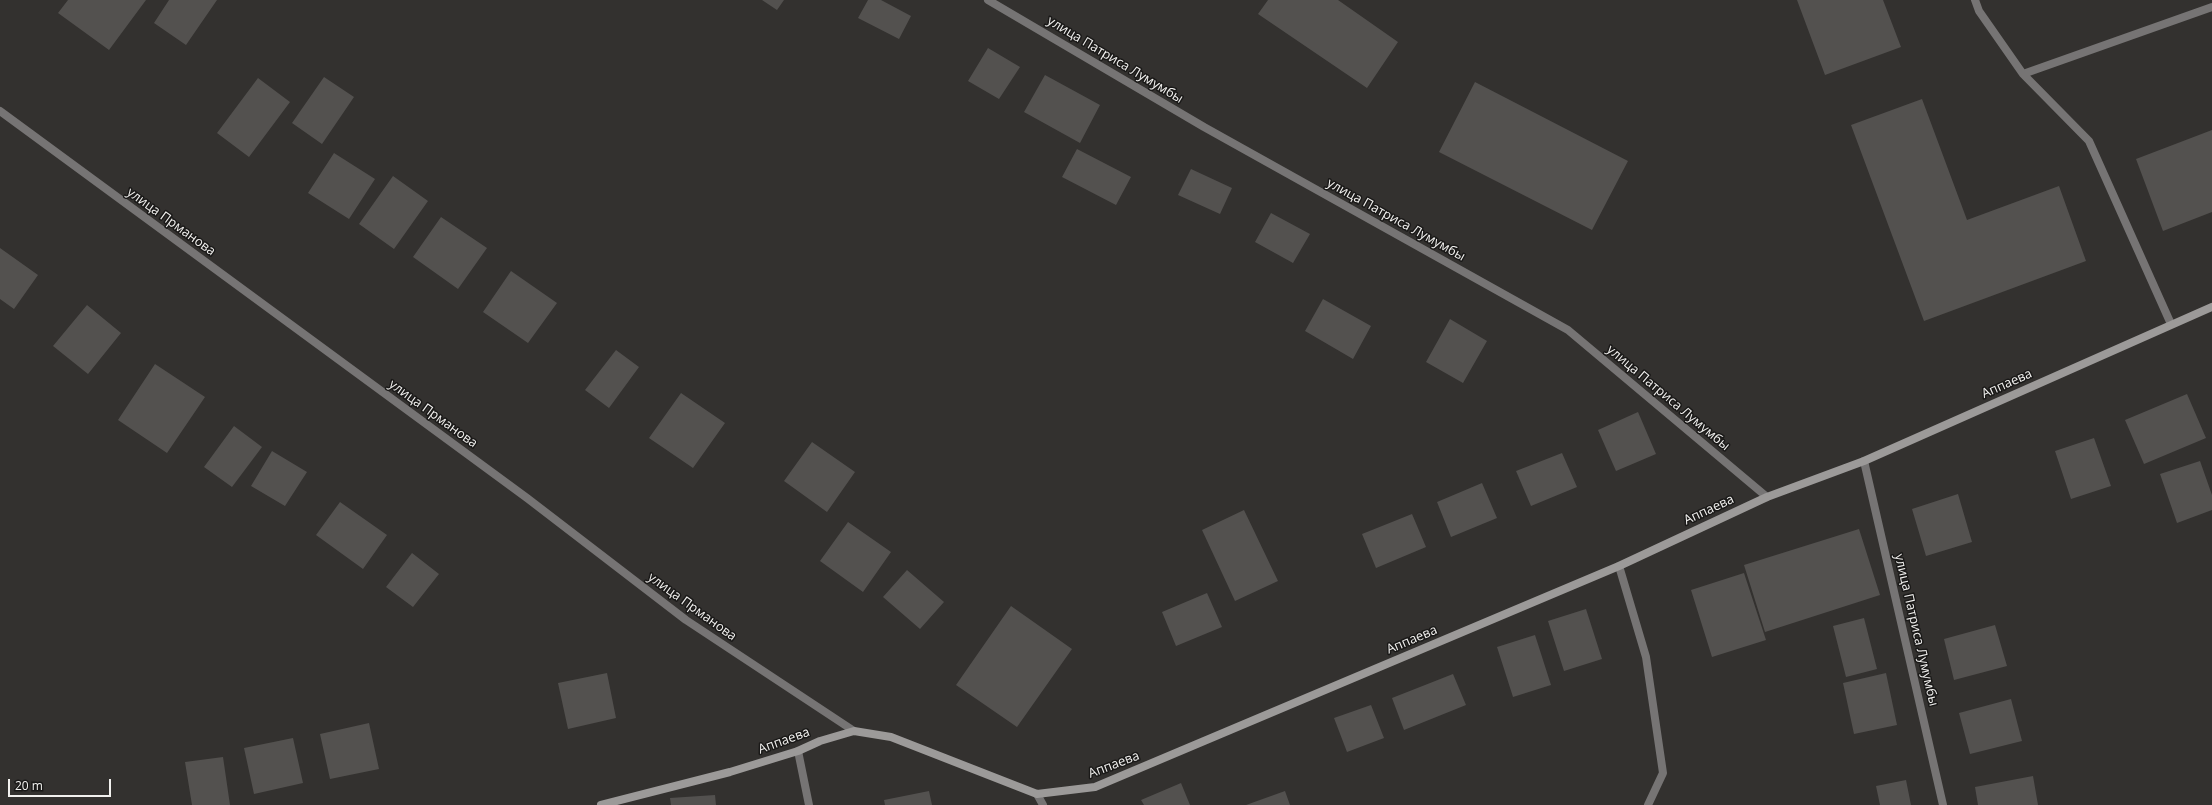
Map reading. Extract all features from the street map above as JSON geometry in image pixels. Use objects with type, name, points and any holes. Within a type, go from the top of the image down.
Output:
[{"type":"street","name":"улица Патриса Лумумбы","points":[[988,0],[1204,127],[1568,330],[1767,496]]},
{"type":"street","points":[[1975,0],[1979,11],[2023,74],[2089,140],[2171,324]]},
{"type":"street","points":[[2023,74],[2212,7]]},
{"type":"street","name":"улица Прманова","points":[[0,111],[521,494],[686,620],[854,731]]},
{"type":"street","name":"Аппаева","points":[[601,805],[730,772],[798,751],[820,741],[854,731],[891,737],[1037,794],[1095,787],[1619,566],[1767,496],[1864,461],[2212,307]]},
{"type":"street","name":"улица Патриса Лумумбы","points":[[1864,461],[1943,805]]},
{"type":"street","points":[[1619,566],[1646,657],[1663,773],[1648,805]]},
{"type":"street","points":[[798,751],[808,805]]},
{"type":"street","points":[[1037,794],[1043,805]]},
{"type":"building","points":[[68,0],[146,0],[109,50],[58,13]]},
{"type":"building","points":[[169,0],[217,0],[186,45],[154,23]]},
{"type":"building","points":[[762,0],[784,0],[777,10]]},
{"type":"building","points":[[868,0],[881,0],[911,16],[899,39],[858,18]]},
{"type":"building","points":[[1268,0],[1338,0],[1398,42],[1367,88],[1258,14]]},
{"type":"building","points":[[1797,0],[1883,0],[1901,47],[1825,75]]},
{"type":"building","points":[[988,48],[1020,67],[999,99],[968,81]]},
{"type":"building","points":[[1045,75],[1100,105],[1080,143],[1024,112]]},
{"type":"building","points":[[324,77],[354,97],[322,144],[292,123]]},
{"type":"building","points":[[258,78],[290,102],[249,157],[217,133]]},
{"type":"building","points":[[1475,82],[1628,161],[1592,230],[1439,152]]},
{"type":"building","points":[[1922,99],[1967,220],[2059,186],[2086,261],[1924,321],[1851,125]]},
{"type":"building","points":[[2212,130],[2212,212],[2163,231],[2136,159]]},
{"type":"building","points":[[1077,149],[1131,177],[1116,205],[1062,177]]},
{"type":"building","points":[[334,153],[375,179],[349,219],[308,193]]},
{"type":"building","points":[[1191,169],[1232,188],[1220,214],[1178,195]]},
{"type":"building","points":[[393,176],[428,201],[394,249],[359,224]]},
{"type":"building","points":[[1271,213],[1310,234],[1293,263],[1255,242]]},
{"type":"building","points":[[441,217],[487,248],[458,289],[413,257]]},
{"type":"building","points":[[0,248],[38,275],[14,309],[0,299]]},
{"type":"building","points":[[511,271],[557,303],[528,343],[483,312]]},
{"type":"building","points":[[1323,299],[1371,326],[1353,359],[1305,331]]},
{"type":"building","points":[[87,305],[121,333],[88,374],[53,346]]},
{"type":"building","points":[[1450,319],[1487,341],[1463,383],[1426,362]]},
{"type":"building","points":[[616,350],[639,367],[609,408],[585,390]]},
{"type":"building","points":[[155,364],[205,397],[167,453],[118,420]]},
{"type":"building","points":[[681,393],[725,423],[693,468],[649,438]]},
{"type":"building","points":[[2187,394],[2206,438],[2144,464],[2125,420]]},
{"type":"building","points":[[1638,412],[1656,454],[1616,471],[1598,430]]},
{"type":"building","points":[[234,426],[262,447],[232,487],[204,467]]},
{"type":"building","points":[[2094,438],[2111,486],[2071,499],[2055,451]]},
{"type":"building","points":[[812,442],[855,472],[827,512],[784,481]]},
{"type":"building","points":[[272,451],[307,472],[285,506],[251,486]]},
{"type":"building","points":[[1562,453],[1577,487],[1531,506],[1516,471]]},
{"type":"building","points":[[2200,461],[2212,495],[2212,510],[2177,523],[2160,474]]},
{"type":"building","points":[[1482,483],[1497,518],[1451,537],[1437,502]]},
{"type":"building","points":[[1958,494],[1972,542],[1926,556],[1912,509]]},
{"type":"building","points":[[340,502],[387,535],[363,569],[316,535]]},
{"type":"building","points":[[1244,510],[1278,581],[1235,601],[1202,530]]},
{"type":"building","points":[[1412,514],[1426,547],[1376,568],[1362,534]]},
{"type":"building","points":[[848,522],[891,552],[863,592],[820,561]]},
{"type":"building","points":[[1859,529],[1880,595],[1765,632],[1744,565]]},
{"type":"building","points":[[412,553],[439,574],[413,607],[386,587]]},
{"type":"building","points":[[907,570],[944,602],[920,629],[883,597]]},
{"type":"building","points":[[1744,573],[1766,640],[1712,657],[1691,590]]},
{"type":"building","points":[[1207,593],[1222,627],[1176,646],[1162,612]]},
{"type":"building","points":[[1011,606],[1072,649],[1017,727],[956,685]]},
{"type":"building","points":[[1586,609],[1602,659],[1564,671],[1548,621]]},
{"type":"building","points":[[1864,618],[1877,669],[1846,677],[1833,626]]},
{"type":"building","points":[[1995,625],[2007,666],[1954,680],[1944,639]]},
{"type":"building","points":[[1535,635],[1551,685],[1513,697],[1497,647]]},
{"type":"building","points":[[607,673],[616,718],[568,729],[558,683]]},
{"type":"building","points":[[1886,673],[1897,725],[1854,734],[1843,683]]},
{"type":"building","points":[[1453,674],[1466,705],[1404,730],[1392,698]]},
{"type":"building","points":[[2011,699],[2022,741],[1970,754],[1959,713]]},
{"type":"building","points":[[1371,705],[1384,738],[1347,752],[1334,718]]},
{"type":"building","points":[[369,723],[379,769],[330,779],[320,734]]},
{"type":"building","points":[[293,738],[303,783],[254,794],[244,748]]},
{"type":"building","points":[[223,757],[230,805],[192,805],[185,762]]},
{"type":"building","points":[[2033,776],[2038,805],[1978,805],[1975,787]]},
{"type":"building","points":[[1906,780],[1911,805],[1880,805],[1876,786]]},
{"type":"building","points":[[1181,783],[1190,805],[1144,805],[1141,800]]},
{"type":"building","points":[[929,791],[932,805],[885,805],[884,800]]},
{"type":"building","points":[[1285,791],[1290,805],[1246,805]]},
{"type":"building","points":[[715,795],[716,805],[671,805],[670,798]]}]
